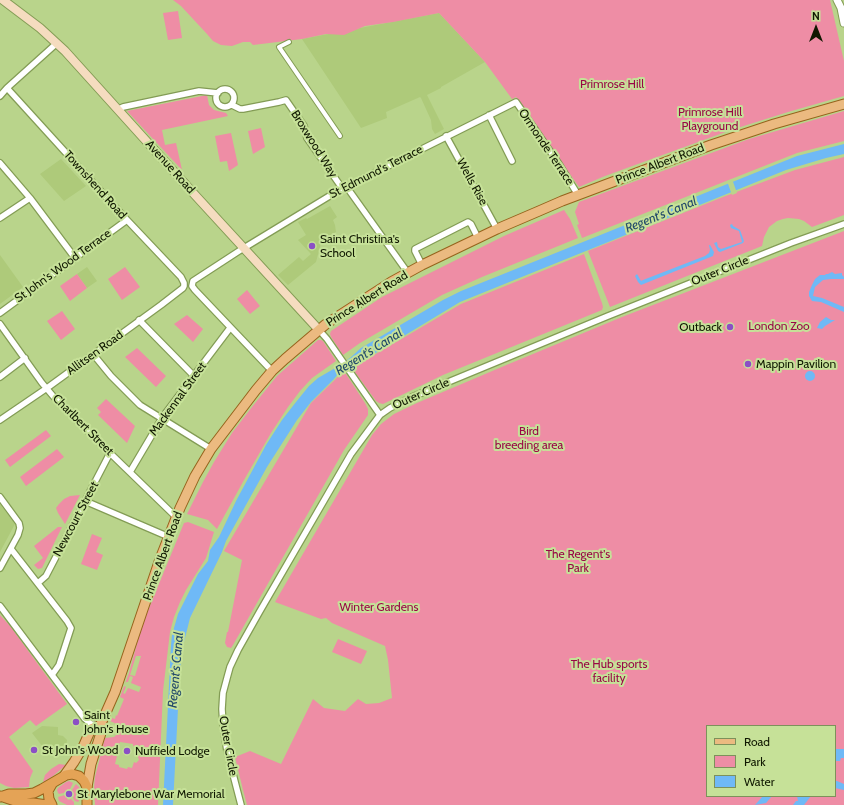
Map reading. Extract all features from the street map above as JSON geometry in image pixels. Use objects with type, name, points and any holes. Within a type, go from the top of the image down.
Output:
[{"type":"highway","points":[[0,796],[9,794],[30,794],[52,784],[64,776],[72,774],[79,776],[87,787],[86,804]]},
{"type":"highway","points":[[52,784],[48,791],[48,799],[52,805]]},
{"type":"highway","points":[[0,796],[17,804],[33,803],[47,805]]},
{"type":"main road","name":"Avenue Road","points":[[2,0],[40,28],[65,51],[319,330]]},
{"type":"main road","name":"Prince Albert Road","points":[[87,787],[91,764],[101,733],[100,726],[119,680],[176,517],[195,476],[211,449],[272,371],[319,330],[358,303],[422,265],[497,229],[539,210],[743,134],[844,104]]},
{"type":"main road","name":"Prince Albert Road","points":[[64,776],[83,747],[91,729],[100,726]]},
{"type":"street","points":[[837,0],[841,4],[844,23]]},
{"type":"street","points":[[289,42],[279,47],[340,136]]},
{"type":"street","points":[[0,96],[57,43]]},
{"type":"street","name":"Townshend Road","points":[[7,88],[184,281]]},
{"type":"street","points":[[226,89],[232,91],[235,100],[232,106],[223,108],[218,104],[216,98],[218,93],[226,89]]},
{"type":"street","points":[[119,109],[199,91],[218,93]]},
{"type":"street","name":"Broxwood Way","points":[[232,106],[243,109],[286,100],[304,126],[308,138],[408,273]]},
{"type":"street","name":"Ormonde Terrace","points":[[512,103],[516,102],[559,164],[578,195]]},
{"type":"street","name":"St Edmund's Terrace","points":[[244,248],[344,187],[512,103]]},
{"type":"street","points":[[489,115],[512,161]]},
{"type":"street","name":"Wells Rise","points":[[446,136],[497,229]]},
{"type":"street","points":[[0,163],[30,198],[75,258]]},
{"type":"street","points":[[0,218],[30,198]]},
{"type":"street","name":"St John's Wood Terrace","points":[[0,313],[127,220]]},
{"type":"street","points":[[422,265],[415,249],[468,222],[471,224],[478,238]]},
{"type":"street","name":"Outer Circle","points":[[241,805],[227,751],[223,725],[223,693],[230,667],[256,617],[351,454],[380,415],[412,397],[608,316],[791,243],[844,224]]},
{"type":"street","points":[[244,248],[193,281],[193,287],[272,371]]},
{"type":"street","name":"Allitsen Road","points":[[0,420],[47,388],[183,288],[184,281]]},
{"type":"street","points":[[139,320],[194,376]]},
{"type":"street","name":"Charlbert Street","points":[[0,324],[47,388],[110,453],[176,517]]},
{"type":"street","name":"Mackennal Street","points":[[130,472],[162,418],[230,328]]},
{"type":"street","name":"Avenue Road","points":[[319,330],[330,343],[380,415]]},
{"type":"street","points":[[93,354],[111,376],[140,405],[211,449]]},
{"type":"street","points":[[0,377],[24,358]]},
{"type":"street","name":"Newcourt Street","points":[[36,581],[46,576],[110,453]]},
{"type":"street","points":[[0,497],[19,523],[20,528],[18,535],[0,568]]},
{"type":"street","points":[[85,501],[169,536]]},
{"type":"street","points":[[11,549],[71,628],[59,665],[52,675]]},
{"type":"street","points":[[0,606],[85,719],[91,724],[100,726]]},
{"type":"shaded area","points":[[439,13],[485,62],[427,95],[444,129],[435,134],[432,129],[431,120],[420,97],[386,112],[387,118],[361,128],[302,39]]},
{"type":"shaded area","points":[[61,159],[86,186],[64,201],[40,174]]},
{"type":"shaded area","name":"Saint Christina's School","points":[[330,206],[337,217],[333,220],[336,232],[322,239],[316,262],[288,285],[278,275],[299,257],[303,261],[311,254],[298,240],[306,235],[298,222],[306,218],[307,219]]},
{"type":"shaded area","points":[[0,255],[23,287],[0,304]]},
{"type":"shaded area","points":[[87,267],[97,281],[87,288],[77,274]]},
{"type":"shaded area","points":[[0,504],[15,524],[0,552]]},
{"type":"shaded area","points":[[42,726],[58,727],[58,735],[63,736],[67,740],[66,746],[62,753],[50,756],[32,733]]},
{"type":"green space","name":"Primrose Hill","points":[[173,0],[830,0],[844,61],[844,96],[731,130],[579,187],[516,97],[512,99],[485,62],[439,13],[365,26],[344,35],[326,34],[302,39],[253,45],[250,42],[243,42],[232,46],[221,45],[213,41],[181,6]]},
{"type":"green space","points":[[178,11],[182,38],[168,40],[163,13]]},
{"type":"green space","points":[[207,95],[209,105],[214,110],[226,113],[228,116],[162,130],[165,145],[176,143],[182,170],[127,111]]},
{"type":"green space","points":[[844,111],[844,141],[797,153],[582,238],[577,225],[579,224],[575,212],[579,202],[749,139]]},
{"type":"green space","points":[[261,128],[265,147],[253,154],[248,131]]},
{"type":"green space","points":[[231,133],[238,165],[229,171],[227,161],[220,162],[215,136]]},
{"type":"green space","points":[[844,157],[844,215],[812,227],[799,219],[788,218],[777,221],[769,227],[764,237],[762,246],[610,307],[588,251],[795,170]]},
{"type":"green space","points":[[564,210],[570,219],[578,238],[442,295],[360,343],[343,355],[331,337],[331,331],[382,297],[504,236]]},
{"type":"green space","name":"The Regent's Park","points":[[844,231],[844,805],[247,805],[235,757],[250,751],[281,764],[313,699],[324,708],[345,711],[358,699],[366,704],[379,703],[392,698],[385,646],[332,623],[326,618],[321,619],[275,602],[372,435],[381,424],[394,414],[622,317]]},
{"type":"green space","points":[[584,254],[602,303],[602,310],[443,375],[383,404],[376,401],[352,368],[461,304]]},
{"type":"green space","points":[[125,267],[140,287],[122,300],[108,279]]},
{"type":"green space","points":[[77,274],[87,288],[70,301],[60,286]]},
{"type":"green space","points":[[247,290],[260,306],[250,314],[237,299]]},
{"type":"green space","points":[[62,311],[75,329],[61,340],[47,321]]},
{"type":"green space","points":[[187,315],[203,329],[193,342],[174,324]]},
{"type":"green space","points":[[318,340],[323,341],[336,361],[312,378],[288,407],[271,433],[217,529],[208,520],[187,514],[214,462],[232,433],[277,376]]},
{"type":"green space","points":[[137,348],[166,376],[156,387],[125,357]]},
{"type":"green space","points":[[344,371],[365,403],[368,409],[368,415],[344,450],[233,645],[231,648],[227,647],[225,643],[242,560],[224,551],[311,403]]},
{"type":"green space","points":[[106,399],[135,426],[127,443],[98,415],[101,412],[97,408]]},
{"type":"green space","points":[[46,430],[51,436],[10,467],[5,460]]},
{"type":"green space","points":[[57,449],[64,457],[26,486],[20,477]]},
{"type":"green space","points":[[80,495],[65,524],[56,508],[64,499],[70,496]]},
{"type":"green space","points":[[188,522],[214,532],[206,558],[180,602],[170,632],[163,691],[158,805],[95,805],[95,777],[105,738],[114,737],[122,730],[123,727],[110,721],[112,718],[115,719],[116,715],[117,716],[124,699],[120,697],[124,686],[126,687],[123,693],[125,694],[128,688],[139,692],[141,687],[131,683],[133,677],[130,676],[128,682],[124,685],[147,613],[184,523]],"holes":[[[136,656],[141,656],[135,676],[130,675]],[[120,742],[133,744],[133,746],[138,747],[136,756],[139,760],[136,763],[134,762],[132,768],[128,767],[127,769],[119,767],[119,765],[115,764]]]},
{"type":"green space","points":[[58,527],[62,527],[42,568],[38,569],[34,565],[43,558],[34,546]]},
{"type":"green space","points":[[92,534],[102,538],[96,552],[103,555],[97,570],[81,564]]},
{"type":"green space","points":[[0,615],[10,626],[67,704],[36,726],[30,720],[9,737],[33,771],[30,778],[29,787],[14,788],[0,783]]},
{"type":"green space","points":[[338,639],[367,651],[361,664],[332,652]]},
{"type":"green space","points":[[59,764],[66,765],[43,782],[45,775]]},
{"type":"green space","points":[[69,781],[73,783],[70,789],[59,794],[57,790],[58,788]]},
{"type":"green space","points":[[76,784],[80,789],[80,799],[78,802],[73,798],[74,795],[72,791]]},
{"type":"green space","points":[[65,795],[68,800],[71,799],[74,802],[74,805],[67,805],[59,801],[58,797]]},
{"type":"water","name":"Regent's Canal","points":[[844,144],[844,154],[786,170],[460,302],[364,360],[353,363],[339,373],[311,402],[297,420],[267,467],[226,541],[190,618],[182,650],[180,670],[173,805],[163,805],[171,645],[172,635],[178,614],[198,574],[208,561],[210,550],[219,537],[236,501],[266,445],[282,420],[309,386],[318,378],[350,358],[361,348],[461,291],[797,156]]},
{"type":"water","points":[[732,224],[740,230],[744,241],[743,243],[720,252],[714,243],[717,242],[718,247],[721,249],[742,242],[739,231],[731,228],[730,225]]},
{"type":"water","points":[[709,245],[714,252],[713,256],[641,285],[635,276],[637,274],[641,281],[705,256],[709,253]]},
{"type":"water","points":[[832,272],[835,274],[842,273],[844,279],[823,280],[815,287],[813,296],[844,307],[844,312],[821,302],[812,301],[809,296],[809,292],[815,279],[820,275],[825,275]]},
{"type":"water","points":[[826,317],[831,320],[835,320],[822,329],[817,328],[820,322]]},
{"type":"water","points":[[808,371],[812,371],[814,372],[814,380],[808,381],[805,378],[805,374]]},
{"type":"water","points":[[836,749],[844,749],[844,758],[841,758],[840,761],[836,761]]},
{"type":"water","points":[[836,781],[844,784],[844,790],[836,788]]},
{"type":"water","points":[[762,797],[771,797],[766,803],[755,805]]},
{"type":"water","points":[[797,797],[810,797],[804,805],[793,805],[796,801],[798,801]]},
{"type":"pier","points":[[732,179],[737,193],[732,195],[727,181]]},
{"type":"place","name":"Saint Christina's School","points":[[312,246]]},
{"type":"place","name":"Outback","points":[[730,327]]},
{"type":"place","name":"Mappin Pavilion","points":[[748,364]]},
{"type":"place","name":"Saint John's House","points":[[76,722]]},
{"type":"place","name":"St John's Wood","points":[[34,750]]},
{"type":"place","name":"Nuffield Lodge","points":[[127,751]]},
{"type":"place","name":"St Marylebone War Memorial","points":[[69,794]]},
{"type":"park label","name":"Primrose Hill Playground","points":[[710,119]]},
{"type":"park label","name":"London Zoo","points":[[779,326]]},
{"type":"park label","name":"Bird breeding area","points":[[529,438]]},
{"type":"park label","name":"Winter Gardens","points":[[379,607]]},
{"type":"park label","name":"The Hub sports facility","points":[[609,671]]}]
